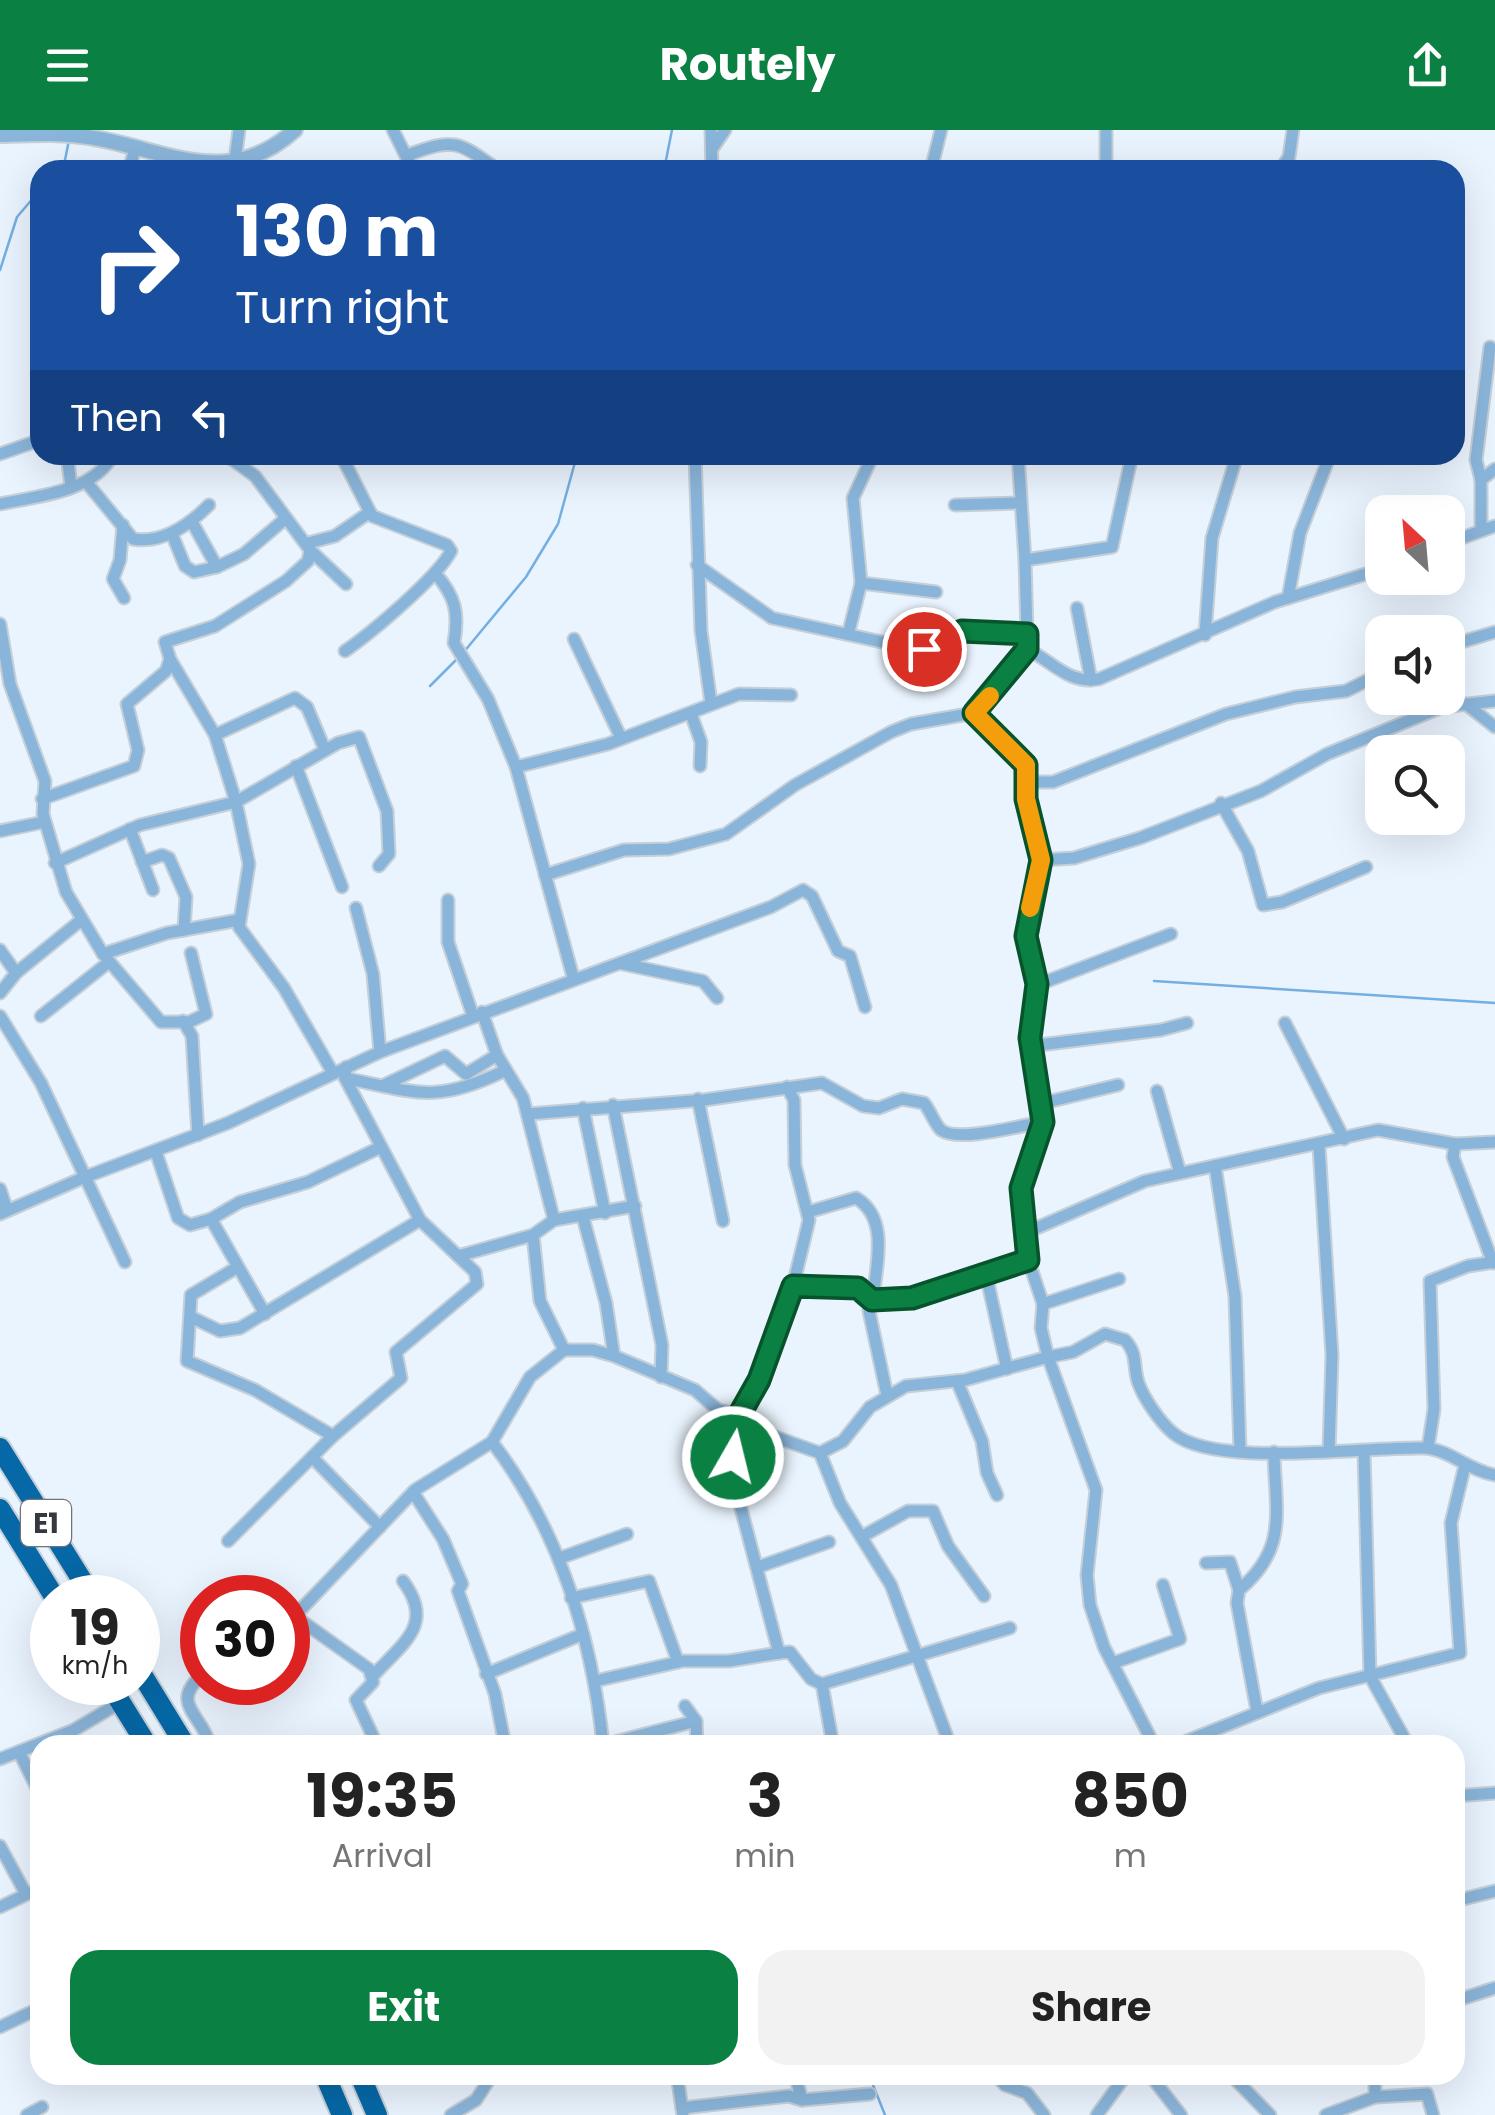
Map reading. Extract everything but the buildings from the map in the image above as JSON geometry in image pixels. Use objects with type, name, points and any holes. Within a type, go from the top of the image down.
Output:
[{"type":"highway","name":"E1","points":[[0,1448],[79,1575]]},
{"type":"highway","name":"E1","points":[[1,1513],[40,1575]]},
{"type":"highway","points":[[160,1704],[179,1735]]},
{"type":"highway","points":[[123,1705],[142,1735]]},
{"type":"highway","points":[[329,2085],[342,2115]]},
{"type":"highway","points":[[364,2085],[377,2115]]},
{"type":"street","points":[[235,160],[239,130]]},
{"type":"street","points":[[235,160],[295,130]]},
{"type":"street","points":[[393,130],[410,160]]},
{"type":"street","points":[[710,130],[712,160]]},
{"type":"street","points":[[712,149],[725,130]]},
{"type":"street","points":[[934,160],[941,130]]},
{"type":"street","points":[[1106,130],[1106,160]]},
{"type":"street","points":[[1290,160],[1293,130]]},
{"type":"street","points":[[0,135],[96,134],[169,160]]},
{"type":"street","points":[[408,155],[443,142],[455,142],[483,160]]},
{"type":"street","points":[[132,160],[135,148]]},
{"type":"street","points":[[1480,528],[1481,480],[1476,460],[1490,347]]},
{"type":"street","points":[[0,454],[30,444]]},
{"type":"street","points":[[68,465],[71,486]]},
{"type":"street","points":[[0,504],[86,483],[108,465]]},
{"type":"street","points":[[240,465],[255,476],[309,547],[346,584]]},
{"type":"street","points":[[344,651],[371,633],[450,554],[449,546],[379,521],[370,512],[345,465]]},
{"type":"street","points":[[695,465],[697,566],[711,703]]},
{"type":"street","points":[[849,631],[860,583],[853,498],[869,465]]},
{"type":"street","points":[[545,874],[624,850],[669,849],[726,834],[795,785],[891,732],[974,713],[1027,649],[1018,465]]},
{"type":"street","points":[[1025,560],[1112,547],[1130,465]]},
{"type":"street","points":[[1205,635],[1212,538],[1234,465]]},
{"type":"street","points":[[1288,598],[1300,533],[1326,465]]},
{"type":"street","points":[[1481,480],[1495,470]]},
{"type":"street","points":[[86,483],[133,539],[141,541],[172,534],[209,505]]},
{"type":"street","points":[[955,505],[1018,503]]},
{"type":"street","points":[[309,547],[335,536],[370,512]]},
{"type":"street","points":[[172,534],[185,566],[194,572],[217,567],[244,554],[286,518]]},
{"type":"street","points":[[192,522],[217,567]]},
{"type":"street","points":[[123,524],[120,560],[112,579],[124,598]]},
{"type":"street","points":[[1465,535],[1495,526]]},
{"type":"street","points":[[228,1542],[333,1436],[401,1378],[396,1352],[477,1284],[475,1272],[420,1220],[342,1073],[276,976],[242,935],[239,920],[249,864],[236,802],[216,734],[164,647],[168,638],[215,626],[286,582],[308,561],[309,547]]},
{"type":"street","points":[[697,566],[772,618],[849,631],[919,649],[962,631],[1027,634]]},
{"type":"street","points":[[435,573],[452,592],[459,623],[454,644],[488,699],[516,767],[573,977]]},
{"type":"street","points":[[1027,649],[1070,677],[1092,680],[1288,598],[1365,574]]},
{"type":"street","points":[[860,583],[936,592]]},
{"type":"street","points":[[1077,608],[1092,680]]},
{"type":"street","points":[[0,624],[6,694],[45,781],[44,822],[55,862],[80,921],[161,1022],[206,1014],[191,953]]},
{"type":"street","points":[[1465,641],[1495,632]]},
{"type":"street","points":[[574,639],[620,738]]},
{"type":"street","points":[[42,799],[134,766],[138,750],[127,704],[166,671],[170,659]]},
{"type":"street","points":[[1026,782],[1053,782],[1226,714],[1295,697],[1346,691],[1365,681]]},
{"type":"street","points":[[516,767],[620,738],[711,703],[752,692],[791,695]]},
{"type":"street","points":[[216,734],[296,698],[307,707],[325,750]]},
{"type":"street","points":[[1041,860],[1074,858],[1140,838],[1262,790],[1374,733],[1442,707],[1495,700]]},
{"type":"street","points":[[1466,704],[1495,727]]},
{"type":"street","points":[[974,713],[1020,754],[1041,860],[1026,928],[1037,984],[1030,1046],[1043,1122],[1021,1188],[1028,1260],[1043,1304],[1041,1328],[1048,1357],[1093,1476],[1096,1507],[1087,1590],[1113,1663],[1149,1735]]},
{"type":"street","points":[[690,714],[701,742],[700,766]]},
{"type":"street","points":[[55,862],[130,830],[236,802],[355,737],[365,743],[388,811],[389,854],[379,866]]},
{"type":"street","points":[[296,766],[342,887]]},
{"type":"street","points":[[1221,803],[1248,852],[1262,905],[1282,902],[1366,868]]},
{"type":"street","points":[[0,831],[44,822]]},
{"type":"street","points":[[130,830],[152,890]]},
{"type":"street","points":[[142,862],[162,855],[169,858],[186,897],[184,930]]},
{"type":"street","points":[[0,1188],[4,1212],[84,1176],[198,1135],[342,1073],[380,1052],[806,890],[838,951],[850,956],[856,967],[866,1007]]},
{"type":"street","points":[[448,900],[448,942],[496,1055],[528,1114],[554,1220]]},
{"type":"street","points":[[356,908],[374,974],[380,1052]]},
{"type":"street","points":[[41,1016],[106,958],[184,930],[239,920]]},
{"type":"street","points":[[0,992],[16,973],[80,921]]},
{"type":"street","points":[[1037,984],[1171,934]]},
{"type":"street","points":[[0,950],[16,973]]},
{"type":"street","points":[[619,964],[702,981],[717,998]]},
{"type":"street","points":[[0,1016],[41,1083],[125,1262]]},
{"type":"street","points":[[182,1020],[192,1036],[198,1135]]},
{"type":"street","points":[[1030,1046],[1161,1030],[1187,1022]]},
{"type":"street","points":[[1285,1023],[1344,1139]]},
{"type":"street","points":[[382,1086],[445,1056],[466,1074],[496,1055]]},
{"type":"street","points":[[342,1073],[432,1096],[468,1088],[506,1070]]},
{"type":"street","points":[[528,1114],[822,1083],[849,1100],[879,1108],[913,1099],[924,1103],[940,1129],[950,1133],[994,1131],[1043,1122]]},
{"type":"street","points":[[1040,1104],[1118,1085]]},
{"type":"street","points":[[779,1653],[735,1480],[732,1435],[737,1414],[759,1380],[793,1286],[808,1212],[794,1165],[794,1100],[787,1087]]},
{"type":"street","points":[[1157,1091],[1180,1173]]},
{"type":"street","points":[[698,1099],[723,1222]]},
{"type":"street","points":[[612,1105],[662,1345],[661,1377]]},
{"type":"street","points":[[583,1108],[604,1213]]},
{"type":"street","points":[[1026,1233],[1118,1191],[1180,1173],[1390,1129],[1455,1144],[1495,1142]]},
{"type":"street","points":[[1428,1448],[1434,1409],[1430,1281],[1468,1266],[1494,1263],[1491,1244],[1452,1157],[1455,1144]]},
{"type":"street","points":[[1319,1146],[1332,1369],[1329,1452]]},
{"type":"street","points":[[156,1152],[181,1222],[190,1224],[210,1219],[240,1202],[308,1182],[381,1147]]},
{"type":"street","points":[[1215,1166],[1235,1296],[1240,1451]]},
{"type":"street","points":[[808,1212],[856,1198],[874,1216],[880,1258],[869,1312],[887,1395]]},
{"type":"street","points":[[458,1256],[533,1236],[554,1220],[635,1206]]},
{"type":"street","points":[[583,1217],[609,1317],[614,1356]]},
{"type":"street","points":[[210,1219],[265,1314]]},
{"type":"street","points":[[193,1318],[220,1331],[233,1330],[420,1220]]},
{"type":"street","points":[[533,1236],[537,1291],[564,1350]]},
{"type":"street","points":[[793,1286],[858,1288],[872,1300],[912,1298],[1028,1260]]},
{"type":"street","points":[[236,1268],[191,1295],[193,1318],[187,1361],[255,1390],[333,1436]]},
{"type":"street","points":[[986,1274],[1006,1369]]},
{"type":"street","points":[[1043,1304],[1119,1279]]},
{"type":"street","points":[[310,1601],[413,1492],[492,1442],[530,1377],[564,1350],[593,1350],[614,1356],[695,1390],[718,1410],[737,1414],[767,1434],[820,1453],[843,1441],[870,1407],[887,1395],[920,1382],[957,1381],[1073,1352],[1105,1334],[1126,1340],[1136,1356],[1141,1390],[1168,1428],[1190,1442],[1240,1451],[1274,1452],[1428,1448],[1495,1475]]},
{"type":"street","points":[[957,1381],[982,1441],[987,1474],[997,1495]]},
{"type":"street","points":[[492,1442],[531,1496],[560,1558],[595,1682],[602,1735]]},
{"type":"street","points":[[1364,1451],[1370,1676],[1402,1735]]},
{"type":"street","points":[[1239,1590],[1254,1577],[1276,1546],[1274,1452]]},
{"type":"street","points":[[820,1453],[840,1502],[891,1585],[946,1735]]},
{"type":"street","points":[[312,1458],[380,1527]]},
{"type":"street","points":[[1200,1735],[1257,1710],[1460,1653],[1451,1523],[1465,1465]]},
{"type":"street","points":[[413,1492],[458,1567],[462,1584],[458,1591],[496,1694],[503,1735]]},
{"type":"street","points":[[863,1536],[908,1511],[933,1511],[948,1546],[984,1596]]},
{"type":"street","points":[[560,1558],[627,1534]]},
{"type":"street","points":[[758,1567],[829,1542]]},
{"type":"street","points":[[1206,1563],[1230,1562],[1239,1590],[1236,1603],[1257,1710]]},
{"type":"street","points":[[372,1735],[356,1700],[402,1644],[419,1612],[420,1604],[403,1581]]},
{"type":"street","points":[[571,1598],[649,1582],[678,1662]]},
{"type":"street","points":[[1113,1663],[1180,1639],[1163,1585]]},
{"type":"street","points":[[595,1682],[678,1662],[729,1662],[790,1652],[811,1679],[822,1684],[1010,1628]]},
{"type":"street","points":[[310,1632],[374,1676]]},
{"type":"street","points":[[486,1674],[583,1634]]},
{"type":"street","points":[[822,1684],[831,1735]]},
{"type":"street","points":[[62,1735],[116,1705]]},
{"type":"street","points":[[188,1705],[205,1735]]},
{"type":"street","points":[[685,1706],[696,1721],[697,1735]]},
{"type":"street","points":[[642,1735],[696,1721]]},
{"type":"street","points":[[0,1759],[30,1748]]},
{"type":"street","points":[[19,1752],[30,1775]]},
{"type":"street","points":[[1465,1795],[1495,1793]]},
{"type":"street","points":[[0,1846],[26,1894]]},
{"type":"street","points":[[1465,1898],[1495,1891]]},
{"type":"street","points":[[0,1907],[30,1892]]},
{"type":"street","points":[[1465,1996],[1495,1988]]},
{"type":"street","points":[[0,2026],[30,2012]]},
{"type":"street","points":[[450,2115],[476,2100],[486,2085]]},
{"type":"street","points":[[679,2085],[683,2112],[789,2096],[802,2100],[870,2094]]},
{"type":"street","points":[[797,2085],[802,2100]]},
{"type":"street","points":[[1007,2085],[1027,2093],[1044,2115]]},
{"type":"street","points":[[1097,2115],[1119,2085]]},
{"type":"street","points":[[1158,2085],[1181,2115]]},
{"type":"street","points":[[1241,2085],[1270,2115]]},
{"type":"street","points":[[1375,2085],[1376,2096]]},
{"type":"street","points":[[1326,2115],[1376,2096],[1426,2094],[1432,2115]]},
{"type":"street","points":[[27,2115],[42,2107]]},
{"type":"waterway","points":[[666,160],[672,130]]},
{"type":"waterway","points":[[65,160],[69,140]]},
{"type":"waterway","points":[[0,270],[17,217],[30,202]]},
{"type":"waterway","points":[[463,653],[526,577],[558,524],[574,465]]},
{"type":"waterway","points":[[430,686],[457,659]]},
{"type":"waterway","points":[[1154,981],[1495,1003]]},
{"type":"waterway","points":[[873,2085],[885,2115]]},
{"type":"slow traffic","points":[[990,696],[974,713],[1020,754],[1028,775],[1026,799],[1041,860],[1030,908]]},
{"type":"route","points":[[733,1457],[732,1428],[759,1380],[793,1286],[858,1288],[872,1300],[912,1298],[1028,1260],[1021,1188],[1043,1122],[1030,1038],[1037,984],[1026,928],[1041,860],[1026,799],[1026,765],[1020,754],[974,713],[1027,649],[1027,634],[962,631],[924,649]]}]
